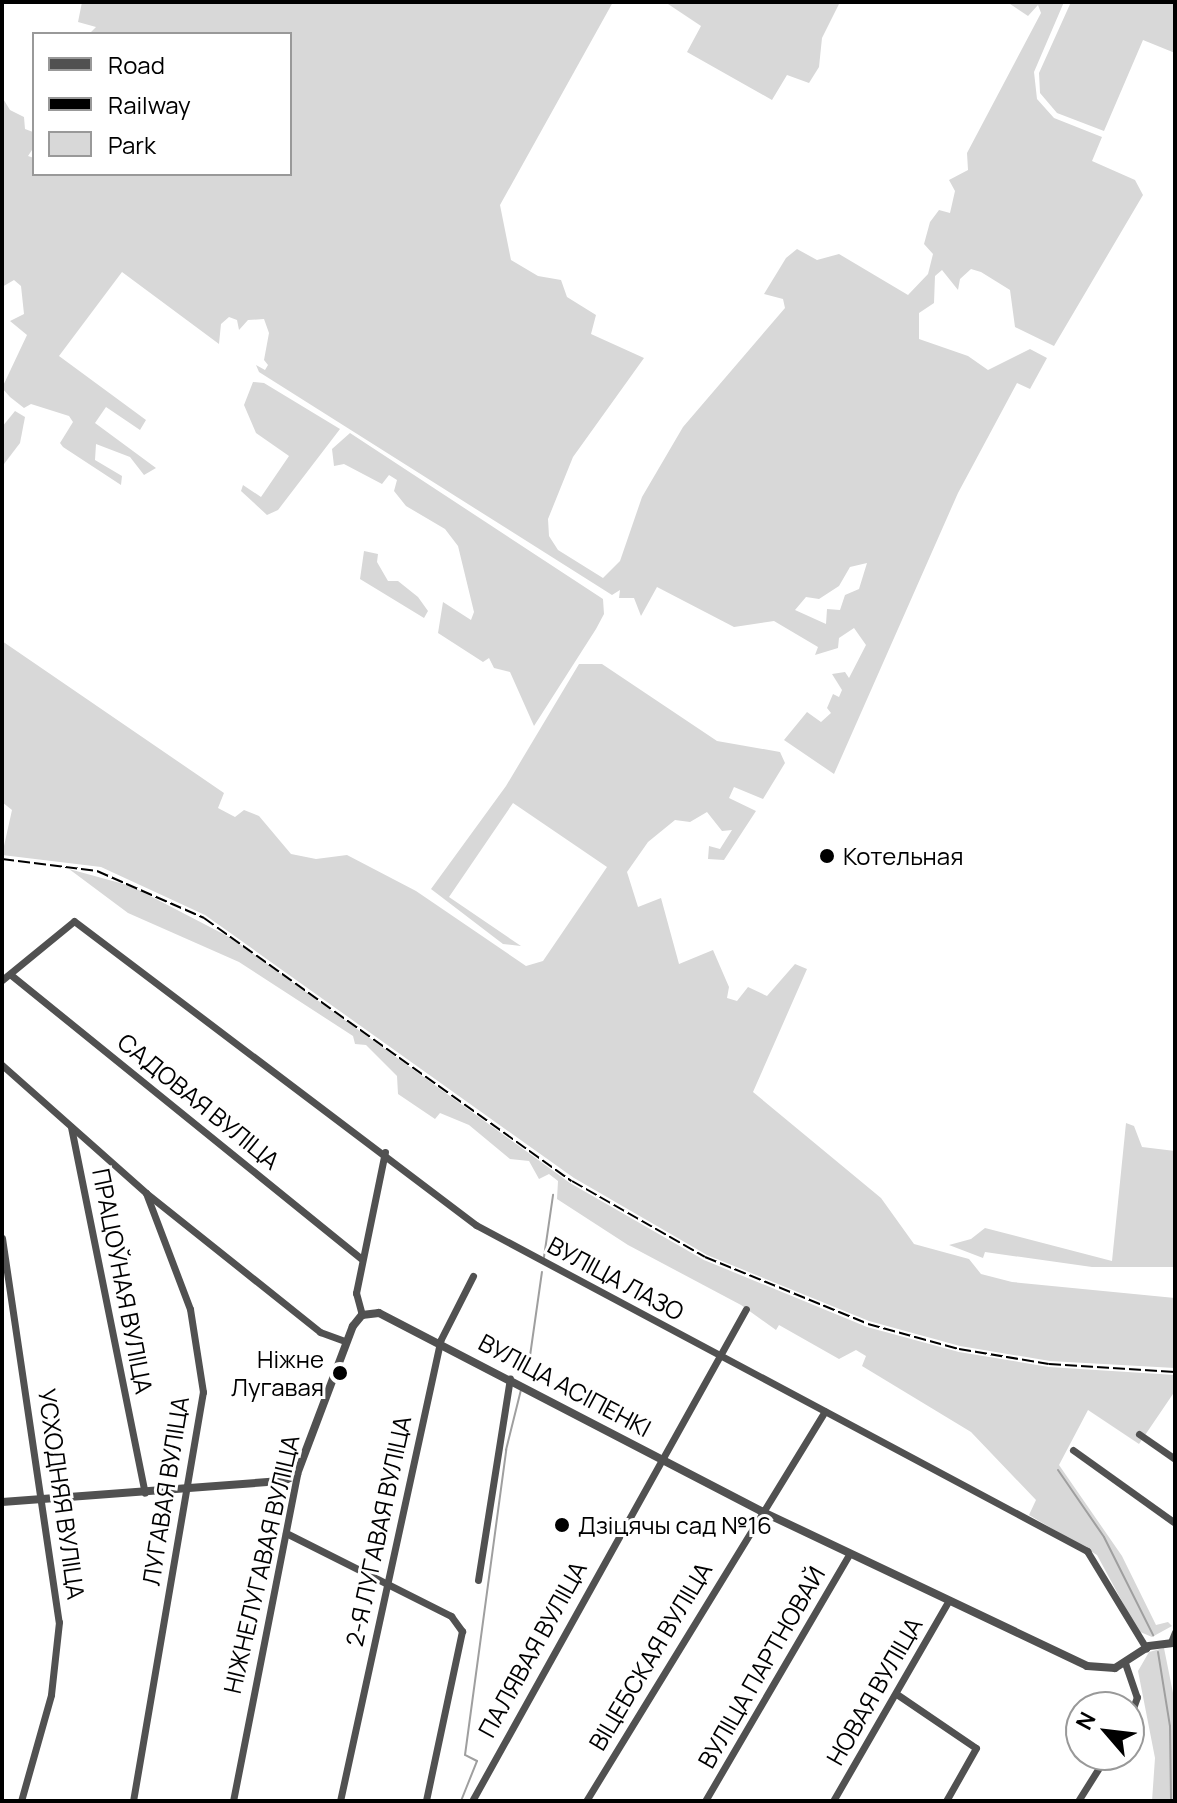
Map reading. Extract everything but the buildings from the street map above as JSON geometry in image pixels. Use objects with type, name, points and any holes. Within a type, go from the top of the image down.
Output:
[{"type":"street","name":"ВУЛІЦА ЛАЗО","points":[[11,975],[69,920],[385,1152],[476,1225],[1087,1551],[1146,1648]]},
{"type":"street","points":[[2,980],[11,975]]},
{"type":"street","name":"САДОВАЯ ВУЛІЦА","points":[[11,975],[361,1258]]},
{"type":"street","points":[[2,1065],[146,1193],[320,1332],[345,1341],[362,1315],[356,1293],[385,1152]]},
{"type":"street","name":"ПРАЦОЎНАЯ ВУЛІЦА","points":[[71,1125],[145,1493]]},
{"type":"street","name":"ЛУГАВАЯ ВУЛІЦА","points":[[133,1801],[203,1392],[190,1309],[146,1193]]},
{"type":"street","name":"УСХОДНЯЯ ВУЛІЦА","points":[[2,1238],[55,1580],[57,1658],[21,1801]]},
{"type":"street","name":"2-Я ЛУГАВАЯ ВУЛІЦА","points":[[340,1801],[440,1341],[473,1276]]},
{"type":"street","name":"ПАЛЯВАЯ ВУЛІЦА","points":[[472,1801],[659,1457],[746,1309]]},
{"type":"street","name":"ВУЛІЦА АСІПЕНКІ","points":[[362,1315],[379,1313],[440,1341],[761,1511],[1087,1666],[1104,1669],[1125,1663]]},
{"type":"street","name":"НІЖНЕЛУГАВАЯ ВУЛІЦА","points":[[233,1801],[297,1474],[345,1341]]},
{"type":"street","points":[[478,1580],[510,1379]]},
{"type":"street","name":"ВІЦЕБСКАЯ ВУЛІЦА","points":[[586,1801],[825,1411]]},
{"type":"street","points":[[1139,1434],[1175,1459]]},
{"type":"street","points":[[1073,1450],[1175,1523]]},
{"type":"street","points":[[2,1502],[284,1481],[297,1474]]},
{"type":"street","points":[[286,1533],[387,1587],[451,1616],[462,1631],[426,1801]]},
{"type":"street","name":"ВУЛІЦА ПАРТНОВАЙ","points":[[710,1799],[850,1553]]},
{"type":"street","name":"НОВАЯ ВУЛІЦА","points":[[833,1801],[898,1695],[949,1600]]},
{"type":"street","points":[[1135,1691],[1125,1663],[1146,1648],[1173,1642],[1175,1632]]},
{"type":"street","points":[[898,1695],[976,1748],[946,1801]]},
{"type":"street","points":[[1078,1801],[1097,1771]]},
{"type":"green space","points":[[82,2],[613,2],[500,205],[511,260],[538,276],[561,280],[567,297],[596,315],[591,334],[644,358],[573,457],[548,519],[549,536],[558,550],[603,578],[620,561],[642,497],[683,427],[785,308],[783,299],[764,294],[786,258],[797,249],[817,260],[839,254],[908,295],[928,274],[933,254],[924,244],[930,222],[939,210],[950,213],[955,191],[949,180],[968,170],[967,153],[1041,13],[1038,5],[1028,16],[1007,2],[1064,2],[1034,72],[1037,99],[1054,118],[1102,137],[1092,161],[1135,180],[1143,195],[1054,346],[1015,327],[1010,290],[981,272],[971,269],[960,279],[958,290],[942,270],[935,276],[934,303],[919,313],[919,339],[968,356],[988,370],[1030,349],[1047,358],[1030,389],[1017,383],[958,493],[834,774],[784,740],[807,712],[821,722],[831,713],[827,708],[833,694],[839,697],[842,690],[832,674],[845,672],[849,678],[866,645],[854,628],[839,638],[838,648],[815,655],[818,647],[774,621],[734,627],[657,587],[641,616],[634,598],[619,598],[620,590],[612,595],[259,372],[256,365],[265,370],[268,365],[264,360],[269,333],[264,319],[248,320],[239,330],[237,320],[229,317],[221,324],[219,344],[122,272],[59,356],[146,420],[140,430],[106,407],[95,423],[156,468],[144,475],[130,457],[96,444],[95,460],[122,476],[121,485],[63,447],[60,443],[73,422],[69,416],[31,404],[24,408],[10,397],[2,388],[27,335],[10,321],[24,314],[21,286],[14,280],[2,287],[2,97],[10,110],[24,117],[25,129],[32,132],[32,150],[28,156],[32,157],[32,176],[292,176],[292,32],[91,32],[96,27],[78,22]],"holes":[[[867,563],[859,589],[845,595],[840,610],[827,609],[826,624],[795,610],[806,597],[819,599],[839,586],[850,567]]]},
{"type":"green space","points":[[665,2],[840,2],[822,38],[819,67],[809,83],[787,75],[772,100],[687,52],[701,26]]},
{"type":"green space","points":[[1071,2],[1175,2],[1175,53],[1143,40],[1104,131],[1057,113],[1040,93],[1039,73]]},
{"type":"green space","points":[[253,382],[264,383],[340,429],[278,510],[267,515],[241,491],[243,485],[261,497],[289,456],[256,433],[244,405]]},
{"type":"green space","points":[[15,411],[25,417],[20,443],[4,464],[2,427]]},
{"type":"green space","points":[[350,433],[603,599],[604,614],[596,629],[534,726],[510,672],[494,668],[489,658],[483,662],[438,633],[443,602],[471,620],[474,612],[458,546],[445,529],[406,506],[394,491],[397,480],[389,475],[382,484],[344,464],[334,466],[332,449]]},
{"type":"green space","points":[[364,551],[378,554],[377,562],[388,581],[398,581],[418,597],[428,611],[424,618],[360,579]]},
{"type":"green space","points":[[2,641],[224,793],[218,808],[235,817],[244,810],[259,816],[291,854],[316,859],[347,855],[416,891],[526,966],[543,961],[607,867],[513,803],[449,897],[521,946],[503,944],[431,889],[506,786],[579,664],[602,664],[717,741],[780,752],[785,763],[763,799],[734,787],[729,798],[756,811],[724,860],[708,859],[709,846],[720,849],[732,830],[722,831],[707,812],[690,822],[675,820],[648,842],[627,872],[638,907],[661,898],[679,964],[713,950],[729,987],[727,998],[737,1001],[748,987],[767,996],[795,964],[807,969],[753,1092],[881,1198],[914,1244],[969,1259],[981,1274],[1012,1282],[1175,1298],[1175,1368],[1050,1361],[960,1346],[869,1321],[707,1255],[574,1178],[205,915],[101,867],[2,855],[12,810],[2,802]]},
{"type":"green space","points":[[69,869],[131,886],[233,939],[570,1183],[704,1260],[867,1327],[959,1352],[1049,1367],[1175,1375],[1175,1391],[1139,1444],[1088,1410],[1059,1465],[1122,1556],[1156,1625],[1168,1622],[1172,1626],[1152,1637],[1138,1631],[1097,1555],[1029,1515],[1036,1500],[971,1432],[862,1366],[866,1356],[856,1350],[839,1359],[779,1325],[776,1330],[741,1305],[628,1245],[557,1199],[558,1181],[549,1174],[539,1179],[529,1161],[510,1159],[469,1125],[440,1113],[435,1119],[398,1094],[397,1076],[366,1045],[355,1044],[353,1036],[239,962],[128,913]]},
{"type":"green space","points":[[1126,1123],[1134,1126],[1142,1147],[1175,1151],[1175,1267],[1092,1267],[985,1252],[983,1258],[949,1245],[971,1239],[985,1228],[1112,1261]]},
{"type":"green space","points":[[1164,1648],[1175,1703],[1175,1801],[1152,1801],[1155,1758],[1145,1691],[1142,1691],[1138,1671],[1149,1652]]},
{"type":"waterway","points":[[544,1257],[553,1195]]},
{"type":"waterway","points":[[528,1370],[542,1272]]},
{"type":"waterway","points":[[461,1801],[477,1761],[465,1755],[506,1450],[521,1390]]},
{"type":"waterway","points":[[1058,1470],[1104,1537],[1153,1635]]},
{"type":"waterway","points":[[1158,1652],[1170,1726],[1171,1801]]},
{"type":"railway","points":[[2,859],[97,871],[204,918],[572,1181],[705,1257],[868,1324],[959,1349],[1049,1364],[1175,1372]]},
{"type":"place","name":"Котельная","points":[[827,856]]},
{"type":"place","name":"Ніжне Лугавая","points":[[340,1373]]},
{"type":"place","name":"Дзіцячы сад №16","points":[[562,1525]]}]
